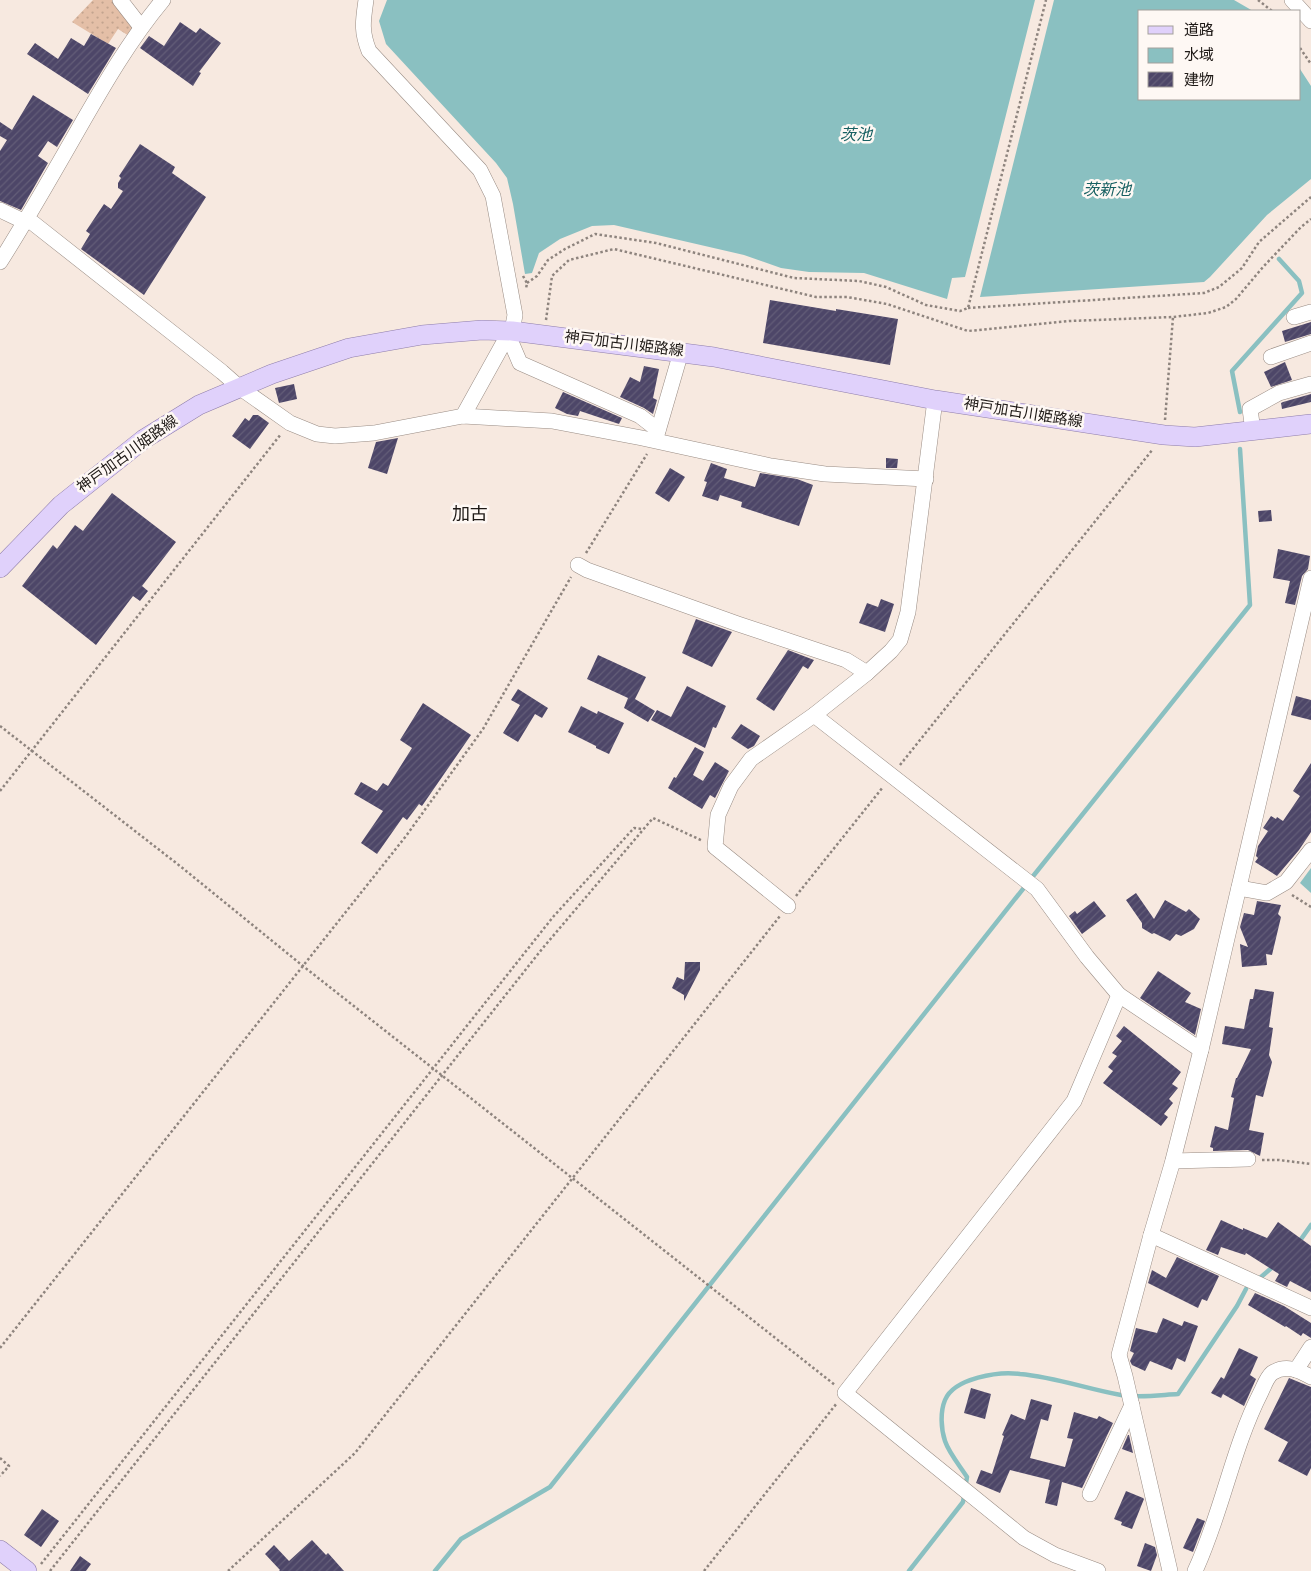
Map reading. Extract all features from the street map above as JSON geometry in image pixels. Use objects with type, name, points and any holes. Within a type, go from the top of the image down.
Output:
[{"type":"main road","name":"神戸加古川姫路線","points":[[0,568],[61,505],[144,439],[199,405],[239,387],[349,348],[422,335],[482,330],[545,335],[681,352],[935,400],[1164,435],[1196,437],[1311,424]]},
{"type":"main road","points":[[0,1550],[27,1571]]},
{"type":"street","points":[[120,0],[141,27]]},
{"type":"street","points":[[0,262],[26,222],[92,105],[141,27],[163,0]]},
{"type":"street","points":[[366,0],[362,22],[363,36],[369,51],[480,170],[493,196],[515,314],[510,333],[463,416]]},
{"type":"street","points":[[1292,0],[1311,21]]},
{"type":"street","points":[[0,210],[26,222],[33,223],[239,387],[290,423],[305,430],[335,436],[374,434],[463,416],[552,421],[642,438],[656,436],[780,468],[825,474],[926,479]]},
{"type":"street","points":[[1294,317],[1311,312]]},
{"type":"street","points":[[510,333],[520,364],[640,416],[656,436]]},
{"type":"street","points":[[1271,356],[1311,343]]},
{"type":"street","points":[[656,436],[681,352]]},
{"type":"street","points":[[1253,431],[1250,409],[1279,394],[1311,384]]},
{"type":"street","points":[[788,906],[715,847],[718,815],[732,786],[751,759],[814,715],[867,673],[891,652],[900,640],[908,612],[935,400]]},
{"type":"street","points":[[578,565],[738,624],[846,660],[867,673]]},
{"type":"street","points":[[1170,1571],[1132,1405],[1118,1355],[1150,1235],[1173,1161],[1201,1050],[1239,888],[1306,622],[1311,578]]},
{"type":"street","points":[[814,715],[1037,889],[1087,957],[1119,995],[1201,1050]]},
{"type":"street","points":[[1239,888],[1267,893],[1286,882],[1311,850]]},
{"type":"street","points":[[1098,1571],[1055,1555],[1024,1538],[845,1393],[1074,1101],[1119,995]]},
{"type":"street","points":[[1173,1161],[1248,1159]]},
{"type":"street","points":[[1150,1235],[1311,1308]]},
{"type":"street","points":[[1296,1370],[1311,1348]]},
{"type":"street","points":[[1195,1571],[1253,1408],[1270,1374],[1283,1368],[1296,1370],[1311,1377]]},
{"type":"street","points":[[1090,1494],[1132,1405]]},
{"type":"path","points":[[968,308],[1046,0]]},
{"type":"path","points":[[1258,0],[1271,10]]},
{"type":"path","points":[[1301,49],[1311,64]]},
{"type":"path","points":[[527,283],[536,276],[548,260],[595,234],[656,243],[794,278],[859,281],[886,287],[926,305],[960,311],[968,308],[1204,293],[1219,287],[1242,268],[1259,242],[1311,196]]},
{"type":"path","points":[[545,335],[552,276],[569,260],[614,249],[816,297],[847,297],[887,304],[968,331],[1070,321],[1173,317],[1208,313],[1226,307],[1236,299],[1301,227],[1311,219]]},
{"type":"path","points":[[228,1571],[355,1453],[891,776],[1164,435],[1173,317]]},
{"type":"path","points":[[0,791],[290,423]]},
{"type":"path","points":[[0,1348],[406,836],[483,729],[578,565],[656,436]]},
{"type":"path","points":[[0,726],[180,866],[303,966],[845,1393],[704,1571]]},
{"type":"path","points":[[50,1571],[542,949],[642,829],[653,818],[715,847]]},
{"type":"path","points":[[36,1571],[553,917],[634,828],[642,829]]},
{"type":"path","points":[[1278,887],[1311,906]]},
{"type":"path","points":[[1248,1159],[1311,1164]]},
{"type":"path","points":[[0,1458],[9,1466],[0,1476]]},
{"type":"shaded area","points":[[93,0],[115,0],[136,26],[129,36],[118,29],[108,44],[72,22]]},
{"type":"water","name":"茨池","points":[[387,0],[1035,0],[965,277],[952,278],[947,299],[864,273],[809,272],[781,268],[744,255],[614,225],[592,226],[560,239],[539,253],[532,273],[525,274],[507,178],[496,163],[386,44],[379,21]]},
{"type":"water","name":"茨新池","points":[[1054,0],[1234,0],[1251,10],[1138,10],[1138,100],[1301,100],[1301,71],[1311,86],[1311,179],[1267,215],[1204,282],[980,297]]},
{"type":"water","points":[[1311,868],[1311,893],[1300,883]]},
{"type":"building","points":[[180,22],[196,33],[200,28],[221,43],[199,72],[201,73],[193,86],[140,48],[149,36],[164,46]]},
{"type":"building","points":[[91,34],[116,48],[88,94],[27,54],[35,43],[58,59],[71,38],[84,46]]},
{"type":"building","points":[[33,95],[73,120],[57,147],[48,141],[38,156],[48,163],[21,210],[0,201],[0,151],[7,140],[0,136],[0,122],[12,130]]},
{"type":"building","points":[[140,144],[175,167],[172,173],[206,197],[144,295],[81,249],[90,234],[86,231],[104,204],[111,209],[123,191],[118,188],[121,178],[119,176]]},
{"type":"building","points":[[770,300],[898,319],[890,365],[763,343]]},
{"type":"building","points":[[1311,322],[1311,334],[1285,342],[1282,331]]},
{"type":"building","points":[[1285,362],[1292,380],[1271,387],[1264,372]]},
{"type":"building","points":[[644,366],[659,369],[653,398],[657,400],[653,414],[620,397],[630,377],[640,382]]},
{"type":"building","points":[[294,384],[297,399],[279,403],[275,388]]},
{"type":"building","points":[[563,392],[622,418],[619,424],[580,411],[578,416],[567,414],[555,408]]},
{"type":"building","points":[[1311,394],[1311,402],[1282,409],[1281,403]]},
{"type":"building","points":[[253,415],[258,415],[269,423],[250,449],[232,436],[245,418],[249,421]]},
{"type":"building","points":[[398,438],[387,474],[368,468],[376,442]]},
{"type":"building","points":[[886,458],[898,459],[897,468],[886,468]]},
{"type":"building","points":[[711,463],[727,469],[724,478],[755,487],[760,473],[797,479],[813,485],[799,526],[741,507],[742,502],[720,495],[718,501],[702,496],[707,482],[704,481]]},
{"type":"building","points":[[670,468],[685,477],[669,502],[655,493]]},
{"type":"building","points":[[112,493],[176,542],[142,586],[148,591],[140,601],[133,596],[96,645],[22,586],[53,545],[57,549],[75,525],[83,531]]},
{"type":"building","points":[[1271,510],[1272,521],[1259,522],[1258,511]]},
{"type":"building","points":[[1278,549],[1310,556],[1308,569],[1302,576],[1295,605],[1285,603],[1290,581],[1273,578]]},
{"type":"building","points":[[881,599],[894,604],[885,632],[859,623],[867,603],[878,607]]},
{"type":"building","points":[[696,619],[732,632],[712,667],[682,653]]},
{"type":"building","points":[[788,650],[814,660],[808,669],[803,666],[774,711],[756,699]]},
{"type":"building","points":[[598,655],[646,677],[635,699],[655,711],[648,722],[624,708],[628,698],[587,679]]},
{"type":"building","points":[[687,686],[726,706],[716,728],[713,727],[705,748],[651,720],[657,710],[671,717]]},
{"type":"building","points":[[518,689],[548,708],[542,718],[535,714],[518,742],[503,733],[520,705],[511,700]]},
{"type":"building","points":[[1296,696],[1311,700],[1311,720],[1291,715]]},
{"type":"building","points":[[423,703],[471,735],[422,806],[419,804],[407,820],[403,817],[377,854],[361,843],[383,811],[354,794],[361,782],[377,791],[383,783],[388,786],[412,748],[400,740]]},
{"type":"building","points":[[581,706],[597,714],[598,711],[624,723],[609,754],[568,732]]},
{"type":"building","points":[[741,724],[760,736],[754,746],[748,749],[731,738]]},
{"type":"building","points":[[695,747],[704,752],[693,775],[703,781],[715,762],[729,771],[715,798],[710,795],[702,809],[668,788]]},
{"type":"building","points":[[1311,763],[1311,832],[1299,850],[1277,876],[1255,862],[1258,858],[1256,856],[1258,846],[1268,831],[1263,828],[1271,816],[1283,821],[1300,796],[1293,791]]},
{"type":"building","points":[[1136,893],[1154,919],[1165,900],[1186,912],[1189,909],[1200,919],[1194,929],[1181,936],[1176,934],[1170,941],[1154,933],[1152,934],[1142,928],[1142,923],[1126,900]]},
{"type":"building","points":[[1094,901],[1106,916],[1082,934],[1069,916],[1075,911],[1077,914]]},
{"type":"building","points":[[1257,901],[1281,905],[1278,914],[1281,917],[1272,955],[1266,954],[1267,965],[1242,967],[1240,944],[1248,947],[1240,927],[1244,913],[1254,915]]},
{"type":"building","points":[[685,962],[700,962],[700,970],[684,1001],[684,995],[672,988],[677,977],[684,980]]},
{"type":"building","points":[[1158,971],[1191,993],[1185,1002],[1201,1009],[1195,1035],[1140,998]]},
{"type":"building","points":[[1255,989],[1274,992],[1269,1027],[1273,1028],[1269,1055],[1272,1062],[1263,1097],[1256,1095],[1249,1130],[1264,1133],[1260,1156],[1248,1150],[1213,1151],[1213,1148],[1210,1147],[1215,1126],[1228,1130],[1234,1098],[1231,1097],[1236,1078],[1251,1049],[1222,1044],[1225,1026],[1244,1029],[1250,999],[1253,999]]},
{"type":"building","points":[[1124,1026],[1181,1072],[1172,1084],[1178,1088],[1169,1099],[1173,1103],[1164,1114],[1168,1117],[1161,1126],[1103,1083],[1113,1071],[1108,1067],[1117,1056],[1112,1053],[1122,1041],[1116,1036]]},
{"type":"building","points":[[1221,1220],[1267,1238],[1278,1222],[1311,1246],[1311,1292],[1290,1281],[1287,1287],[1275,1281],[1279,1274],[1246,1253],[1245,1255],[1221,1247],[1218,1255],[1206,1250]]},
{"type":"building","points":[[1177,1257],[1219,1276],[1207,1301],[1202,1299],[1198,1308],[1148,1283],[1152,1270],[1166,1278]]},
{"type":"building","points":[[1255,1293],[1284,1306],[1311,1323],[1311,1338],[1303,1333],[1301,1336],[1248,1305]]},
{"type":"building","points":[[1163,1318],[1182,1326],[1184,1321],[1198,1326],[1185,1362],[1177,1358],[1172,1370],[1150,1361],[1145,1371],[1132,1365],[1130,1361],[1134,1353],[1130,1351],[1136,1328],[1157,1333]]},
{"type":"building","points":[[1239,1348],[1258,1357],[1250,1375],[1256,1379],[1244,1406],[1223,1394],[1221,1398],[1211,1393],[1221,1377],[1224,1379]]},
{"type":"building","points":[[1289,1378],[1311,1387],[1311,1468],[1307,1476],[1278,1461],[1288,1442],[1264,1429]]},
{"type":"building","points":[[971,1388],[991,1394],[985,1419],[964,1413]]},
{"type":"building","points":[[1031,1399],[1052,1405],[1048,1421],[1041,1419],[1030,1458],[1065,1467],[1073,1439],[1067,1438],[1074,1412],[1097,1419],[1099,1416],[1113,1423],[1082,1488],[1062,1482],[1057,1506],[1045,1503],[1050,1480],[1010,1470],[1000,1493],[976,1483],[981,1470],[992,1474],[1004,1436],[1002,1435],[1011,1414],[1025,1420]]},
{"type":"building","points":[[1129,1435],[1133,1453],[1122,1449]]},
{"type":"building","points":[[1126,1491],[1144,1499],[1132,1529],[1121,1525],[1122,1522],[1114,1519]]},
{"type":"building","points":[[42,1509],[59,1521],[41,1547],[24,1535]]},
{"type":"building","points":[[1197,1518],[1205,1521],[1193,1552],[1183,1548]]},
{"type":"building","points":[[312,1540],[326,1555],[328,1553],[344,1571],[279,1571],[265,1554],[274,1545],[289,1561]]},
{"type":"building","points":[[1145,1543],[1155,1547],[1157,1555],[1151,1571],[1137,1566]]},
{"type":"building","points":[[80,1556],[91,1564],[86,1571],[70,1571]]},
{"type":"waterway","points":[[1240,412],[1232,371],[1302,293],[1299,281],[1279,259]]},
{"type":"waterway","points":[[435,1571],[461,1539],[550,1487],[1250,605],[1240,449]]},
{"type":"waterway","points":[[1299,1242],[1311,1225]]},
{"type":"waterway","points":[[1261,1277],[1275,1265]]},
{"type":"waterway","points":[[909,1571],[963,1502],[967,1477],[947,1446],[942,1426],[943,1405],[950,1392],[967,1381],[989,1375],[1011,1373],[1046,1378],[1128,1396],[1178,1394],[1237,1306],[1246,1289]]},
{"type":"district","name":"加古","points":[[470,515]]}]
